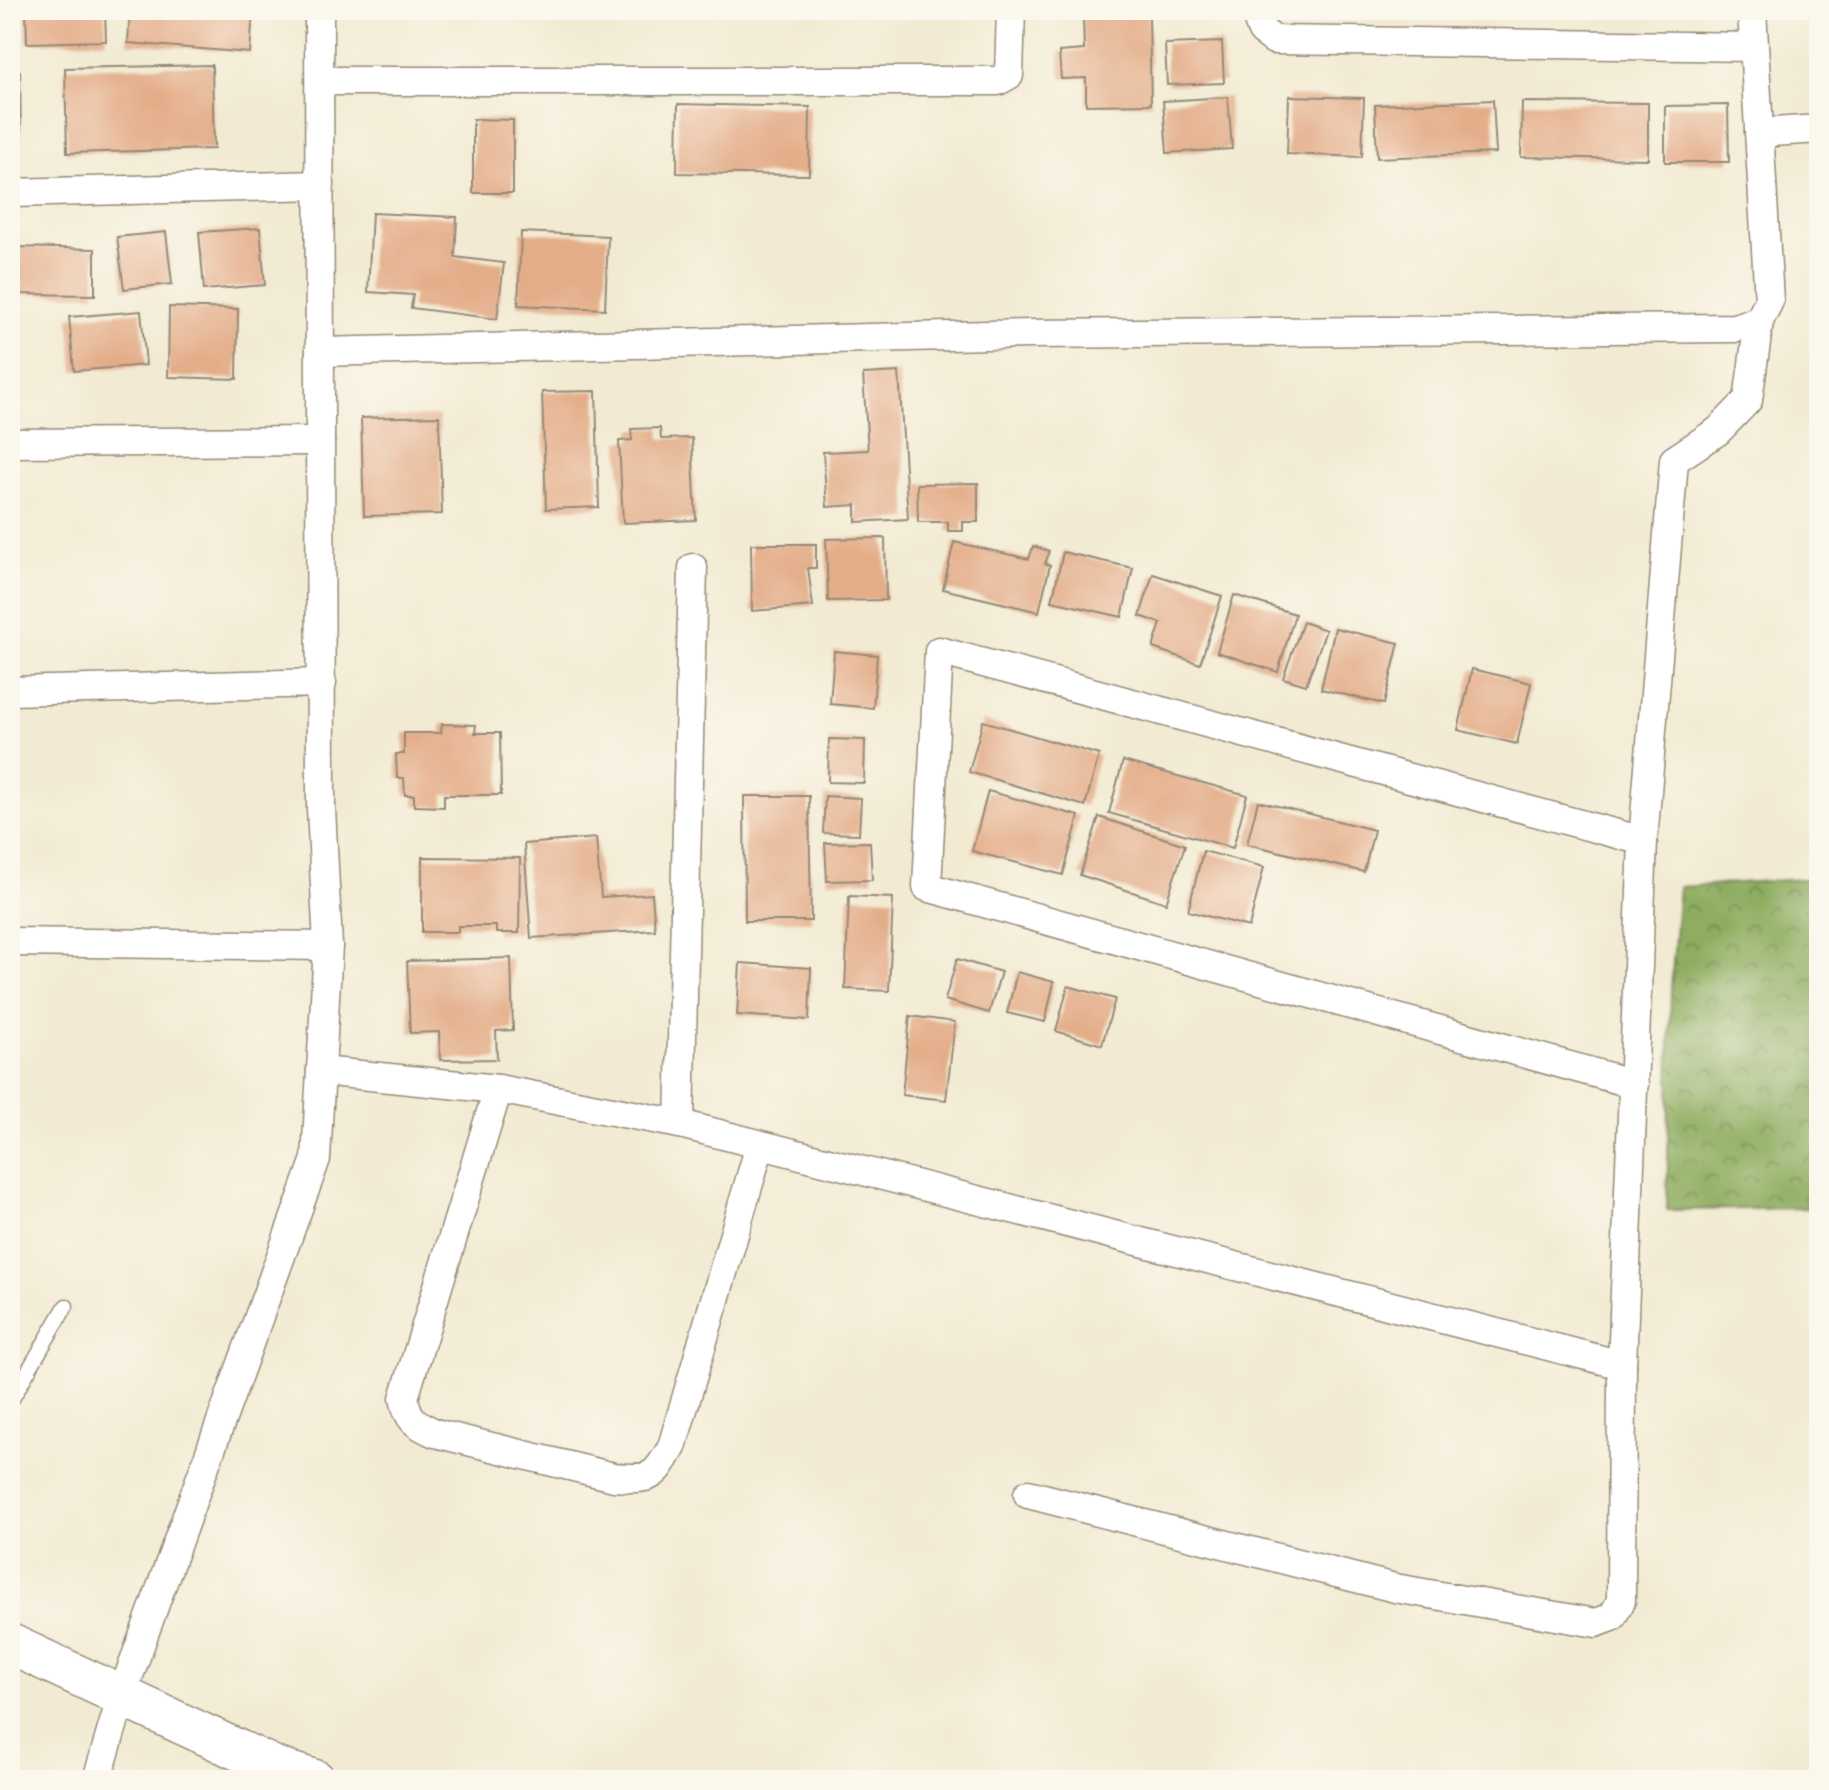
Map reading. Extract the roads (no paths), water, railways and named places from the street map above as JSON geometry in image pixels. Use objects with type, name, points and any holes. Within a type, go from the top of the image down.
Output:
[{"type":"street","points":[[97,1780],[122,1695],[305,1198],[316,1159],[328,946],[321,808],[319,10]]},
{"type":"street","points":[[321,81],[998,81],[1009,75],[1012,61],[1011,10]]},
{"type":"street","points":[[1254,10],[1262,31],[1274,40],[1753,47]]},
{"type":"street","points":[[1028,1494],[1395,1588],[1596,1623],[1612,1617],[1621,1601],[1622,1365],[1643,841],[1674,460],[1718,431],[1748,400],[1759,321],[1769,301],[1752,10]]},
{"type":"street","points":[[1759,133],[1819,129]]},
{"type":"street","points":[[10,193],[320,185]]},
{"type":"street","points":[[320,352],[1031,334],[1734,328],[1759,321]]},
{"type":"street","points":[[10,443],[320,441]]},
{"type":"street","points":[[680,1124],[693,568]]},
{"type":"street","points":[[1634,1084],[927,887],[939,651],[1643,841]]},
{"type":"street","points":[[10,691],[322,683]]},
{"type":"street","points":[[10,942],[328,946]]},
{"type":"street","points":[[321,1071],[498,1089],[680,1124],[1622,1365]]},
{"type":"street","points":[[498,1089],[404,1398],[406,1413],[412,1423],[435,1433],[614,1477],[643,1479],[657,1473],[672,1447],[760,1145]]},
{"type":"street","points":[[10,1644],[277,1768],[315,1780]]},
{"type":"lane","points":[[10,1402],[66,1306]]}]
